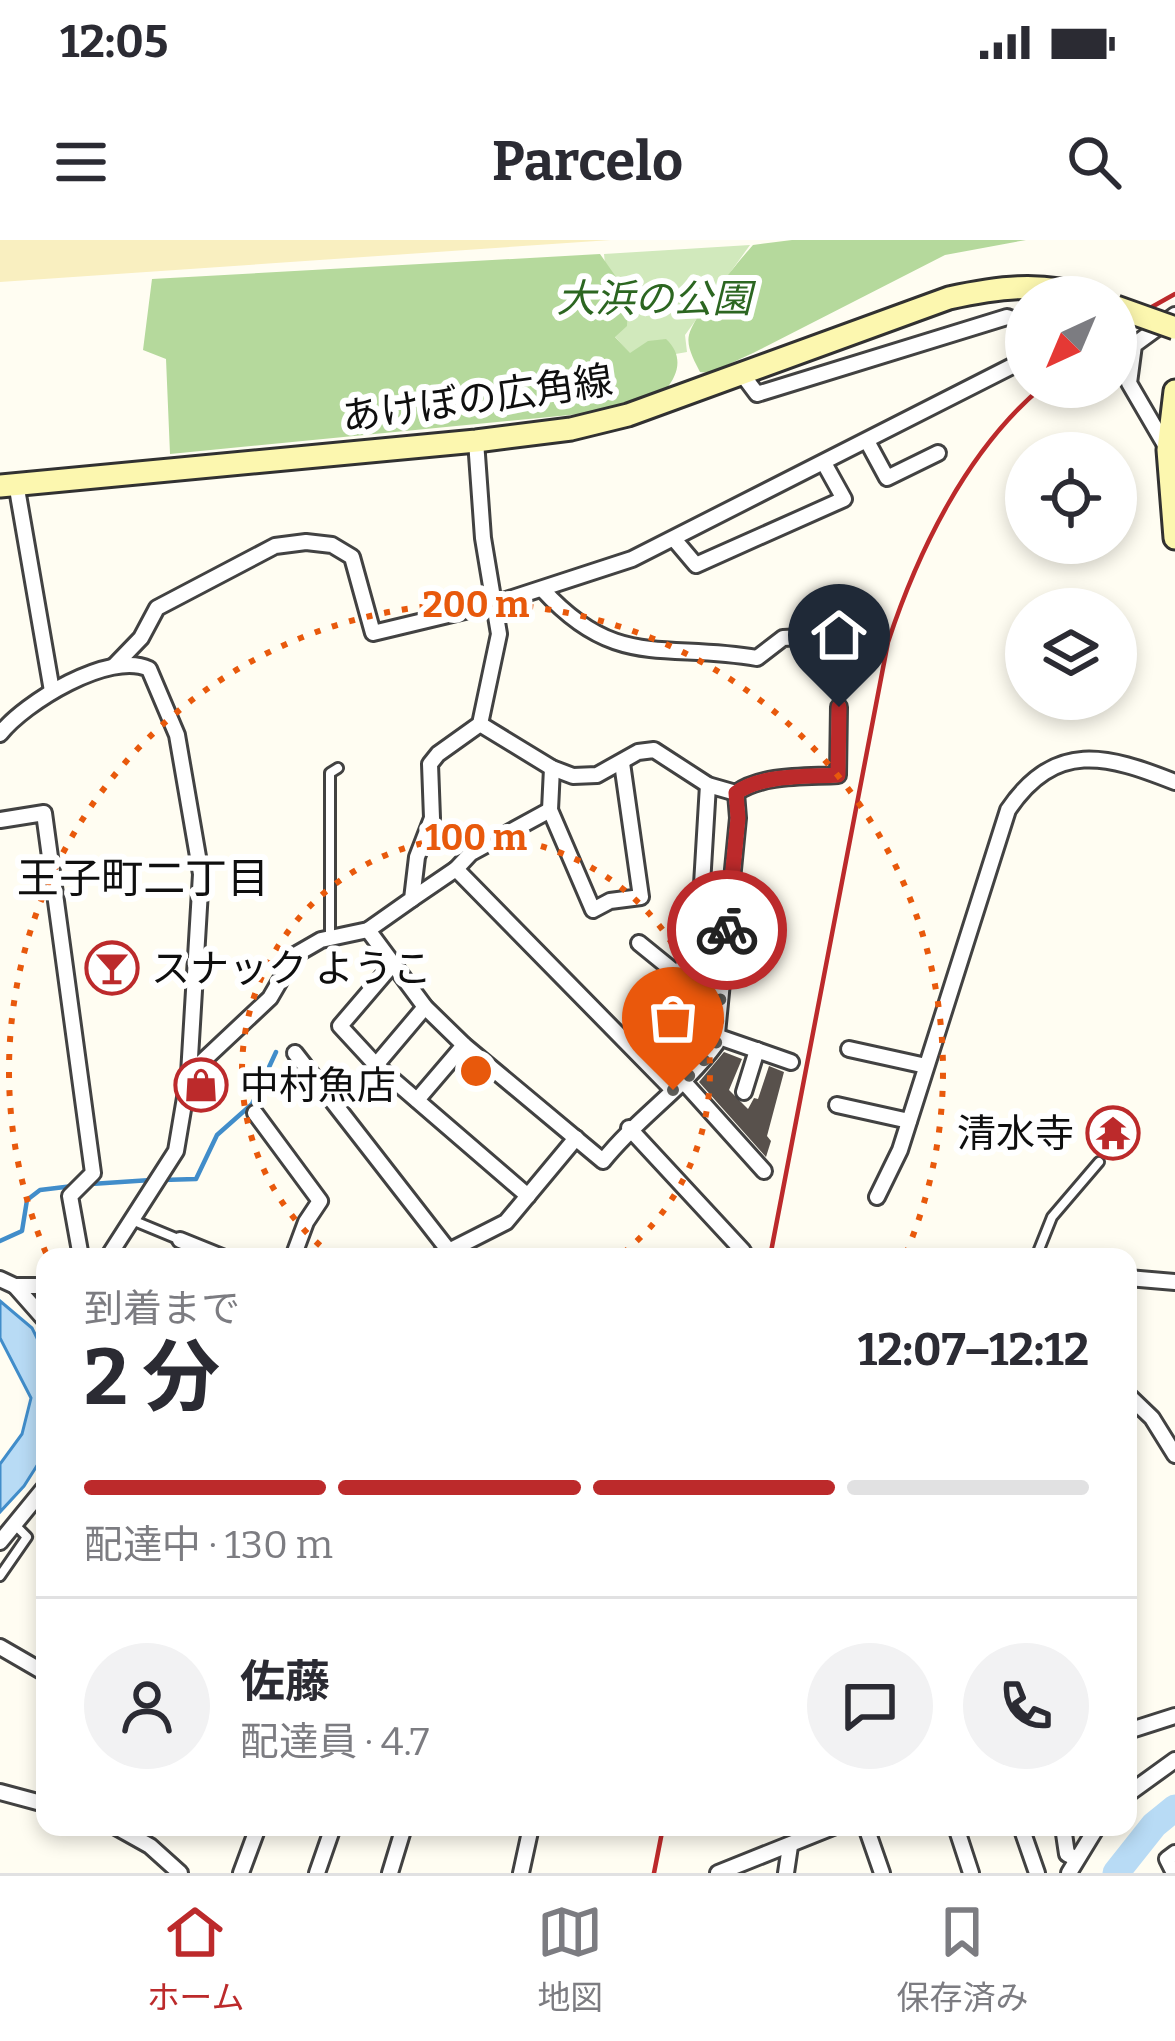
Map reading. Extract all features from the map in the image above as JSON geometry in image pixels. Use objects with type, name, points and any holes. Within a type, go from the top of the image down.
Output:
[{"type":"main road","name":"あけぼの広角線","points":[[8,485],[571,429],[628,415],[949,298],[1005,288]]},
{"type":"main road","points":[[1137,314],[1175,328]]},
{"type":"main road","points":[[1175,391],[1168,450],[1175,538]]},
{"type":"street","points":[[1168,450],[1129,382],[1134,345],[1175,315]]},
{"type":"street","points":[[742,374],[757,394],[1005,318]]},
{"type":"street","points":[[114,666],[141,638],[157,608],[275,546],[332,544],[352,557],[373,633],[544,590],[632,560],[1005,370]]},
{"type":"street","points":[[412,899],[417,857],[432,818],[430,764],[480,724],[499,634],[483,538],[476,441]]},
{"type":"street","points":[[867,441],[887,478],[938,453]]},
{"type":"street","points":[[674,538],[696,565],[844,499],[824,464]]},
{"type":"street","points":[[8,485],[52,692]]},
{"type":"street","points":[[544,590],[579,627],[610,642],[665,653],[707,650],[758,658],[783,638],[823,636]]},
{"type":"street","points":[[0,734],[29,704],[52,692],[114,666],[142,665],[149,669],[177,735],[201,874],[189,1074],[176,1151],[114,1248]]},
{"type":"street","points":[[368,930],[425,1007],[603,1161],[629,1128],[699,1067],[716,1044],[738,818],[736,793],[742,787],[781,779],[838,775],[839,707]]},
{"type":"street","points":[[480,724],[551,768],[573,776],[597,775],[638,752],[654,751],[708,785],[736,793]]},
{"type":"street","points":[[877,1197],[900,1150],[1008,810],[1023,788],[1049,769],[1098,757],[1175,782]]},
{"type":"street","points":[[551,768],[550,810],[592,910],[610,901],[641,897],[622,763]]},
{"type":"street","points":[[680,977],[701,901],[708,785]]},
{"type":"street","points":[[189,1074],[270,998],[295,955],[330,937],[368,930],[456,869],[470,853],[550,810]]},
{"type":"street","points":[[0,820],[44,812],[93,1173],[70,1196],[79,1248]]},
{"type":"street","points":[[456,869],[764,1171]]},
{"type":"street","points":[[639,943],[719,1008]]},
{"type":"street","points":[[393,964],[340,1026],[376,1065],[528,1196]]},
{"type":"street","points":[[376,1065],[425,1007]]},
{"type":"street","points":[[716,1036],[791,1061]]},
{"type":"street","points":[[417,1100],[464,1045]]},
{"type":"street","points":[[849,1049],[926,1066]]},
{"type":"street","points":[[744,1092],[757,1050]]},
{"type":"street","points":[[295,1053],[439,1248]]},
{"type":"street","points":[[837,1105],[909,1120]]},
{"type":"street","points":[[255,1112],[320,1201],[296,1248]]},
{"type":"street","points":[[629,1128],[740,1248]]},
{"type":"street","points":[[455,1248],[506,1222],[576,1138]]},
{"type":"street","points":[[180,1240],[199,1248]]},
{"type":"street","points":[[0,1279],[15,1286],[36,1310]]},
{"type":"street","points":[[1137,1279],[1175,1282]]},
{"type":"street","points":[[15,1286],[36,1286]]},
{"type":"street","points":[[1137,1404],[1175,1455]]},
{"type":"street","points":[[0,1542],[36,1498]]},
{"type":"street","points":[[0,1647],[36,1668]]},
{"type":"street","points":[[1137,1728],[1175,1716]]},
{"type":"street","points":[[1137,1787],[1175,1760]]},
{"type":"street","points":[[0,1792],[36,1802]]},
{"type":"street","points":[[132,1836],[180,1873]]},
{"type":"street","points":[[150,1846],[154,1836]]},
{"type":"street","points":[[241,1873],[255,1836]]},
{"type":"street","points":[[316,1873],[329,1836]]},
{"type":"street","points":[[390,1873],[401,1836]]},
{"type":"street","points":[[520,1873],[529,1836]]},
{"type":"street","points":[[718,1873],[813,1836]]},
{"type":"street","points":[[869,1836],[882,1873]]},
{"type":"street","points":[[959,1836],[971,1873]]},
{"type":"street","points":[[1024,1836],[1037,1873]]},
{"type":"street","points":[[1064,1836],[1072,1865]]},
{"type":"street","points":[[1072,1865],[1091,1836]]},
{"type":"street","points":[[786,1873],[790,1846]]},
{"type":"lane","points":[[330,937],[330,772],[338,768]]},
{"type":"lane","points":[[1040,1248],[1052,1217],[1099,1162]]},
{"type":"lane","points":[[132,1220],[180,1240]]},
{"type":"lane","points":[[0,1576],[27,1538],[14,1524]]},
{"type":"green space","points":[[792,240],[1026,240],[945,255],[753,353],[710,373],[700,372],[688,340],[707,302],[753,245]]},
{"type":"green space","name":"大浜の公園","points":[[750,245],[685,335],[687,352],[636,361],[612,333],[604,254]]},
{"type":"green space","points":[[600,254],[628,294],[627,326],[615,337],[630,353],[648,341],[666,339],[677,358],[668,387],[642,408],[170,454],[166,359],[143,350],[152,279]]},
{"type":"sand","points":[[0,240],[611,240],[0,282]]},
{"type":"water","points":[[0,1301],[36,1336],[36,1467],[0,1512],[0,1464],[22,1434],[31,1398],[0,1338]]},
{"type":"building","points":[[724,1052],[742,1059],[729,1090],[748,1109],[758,1099],[769,1066],[784,1072],[766,1157],[699,1082]]},
{"type":"waterway","points":[[162,1180],[196,1179],[217,1135],[252,1104],[276,1052]]},
{"type":"waterway","points":[[91,1184],[151,1180]]},
{"type":"waterway","points":[[0,1241],[22,1231],[27,1200],[40,1190],[73,1186]]},
{"type":"waterway","points":[[1116,1873],[1154,1825],[1175,1808]]},
{"type":"railway","points":[[1137,315],[1175,294]]},
{"type":"railway","points":[[772,1248],[888,642],[914,573],[948,504],[968,471],[1019,408]]},
{"type":"railway","points":[[654,1873],[661,1836]]},
{"type":"way so far","points":[[673,1090],[716,1044],[727,930]]},
{"type":"place","name":"スナック ようこ","points":[[112,968]]},
{"type":"place","name":"中村魚店","points":[[201,1085]]},
{"type":"place","name":"清水寺","points":[[1113,1133]]},
{"type":"district","name":"王子町二丁目","points":[[143,878]]},
{"type":"route","points":[[727,930],[738,818],[736,793],[742,787],[781,779],[838,775],[839,707]]}]
